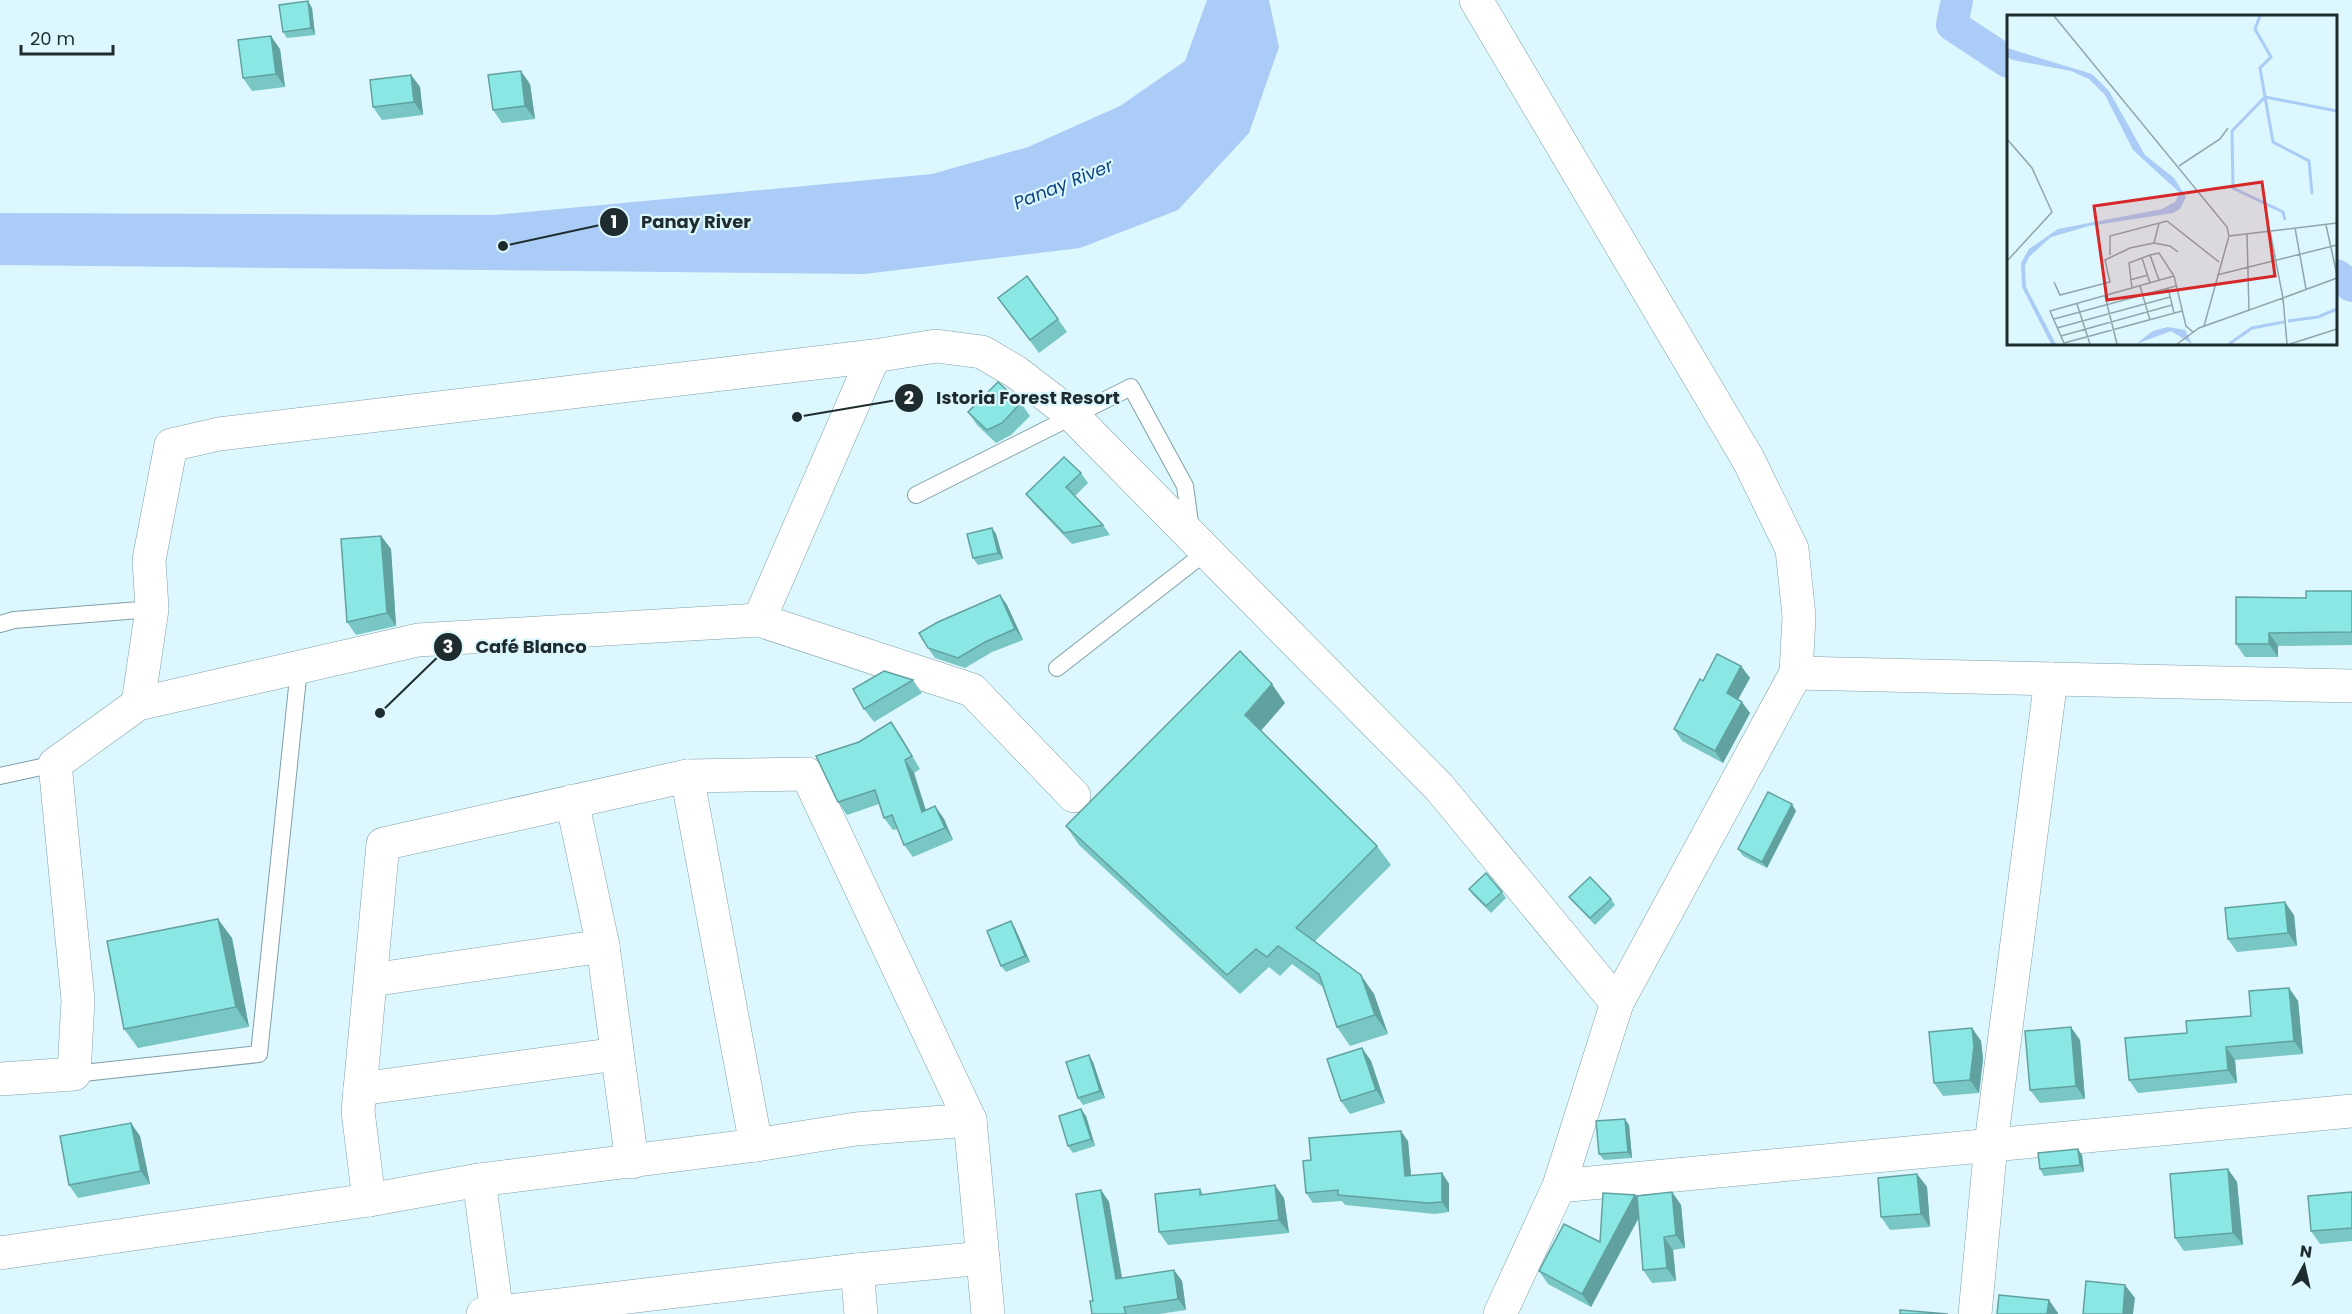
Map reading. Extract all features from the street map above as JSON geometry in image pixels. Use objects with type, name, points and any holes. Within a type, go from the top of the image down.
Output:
[{"type":"street","points":[[1476,0],[1748,459],[1792,549],[1799,616],[1796,673],[1617,1004],[1559,1186],[1500,1314]]},
{"type":"street","points":[[138,704],[152,609],[149,560],[171,446],[219,434],[874,356],[936,346],[982,352],[1016,372],[1072,416],[1439,787],[1617,1004]]},
{"type":"street","points":[[759,620],[874,356]]},
{"type":"street","points":[[0,1079],[74,1074],[78,1000],[55,764],[138,704],[417,640],[759,620],[972,690],[1074,796]]},
{"type":"street","points":[[1796,673],[2352,686]]},
{"type":"street","points":[[1975,1314],[1990,1144],[2051,679]]},
{"type":"street","points":[[369,1200],[358,1111],[383,844],[687,776],[807,774],[970,1120],[988,1314]]},
{"type":"street","points":[[687,776],[756,1145]]},
{"type":"street","points":[[572,801],[603,946],[632,1161]]},
{"type":"street","points":[[371,980],[603,946]]},
{"type":"street","points":[[360,1089],[617,1054]]},
{"type":"street","points":[[1559,1186],[2352,1111]]},
{"type":"street","points":[[0,1253],[369,1200],[479,1180],[756,1145],[856,1129],[970,1120]]},
{"type":"street","points":[[479,1180],[492,1313],[856,1270],[982,1258]]},
{"type":"street","points":[[856,1270],[861,1314]]},
{"type":"lane","points":[[916,495],[1131,387],[1185,486],[1198,545],[1057,668]]},
{"type":"lane","points":[[0,624],[14,620],[152,609]]},
{"type":"lane","points":[[74,1074],[259,1054],[299,668]]},
{"type":"lane","points":[[0,776],[55,764]]},
{"type":"water","points":[[1207,0],[1269,0],[1279,47],[1249,133],[1178,210],[1080,248],[864,274],[0,265],[0,213],[495,215],[932,174],[1028,147],[1120,106],[1185,61]]},
{"type":"building","points":[[308,1],[311,28],[283,32],[279,5]]},
{"type":"building","points":[[271,36],[276,74],[243,78],[238,40]]},
{"type":"building","points":[[521,71],[525,106],[493,110],[488,75]]},
{"type":"building","points":[[411,75],[414,102],[373,107],[370,80]]},
{"type":"building","points":[[1027,276],[1058,319],[1030,340],[998,298]]},
{"type":"building","points":[[998,382],[1021,403],[1002,423],[987,430],[968,412]]},
{"type":"building","points":[[1064,457],[1081,473],[1066,487],[1103,525],[1064,533],[1026,494]]},
{"type":"building","points":[[992,528],[998,553],[973,558],[967,534]]},
{"type":"building","points":[[381,536],[387,613],[347,622],[341,539]]},
{"type":"building","points":[[2306,591],[2352,591],[2352,632],[2269,633],[2269,644],[2236,644],[2236,597],[2306,598]]},
{"type":"building","points":[[1000,595],[1015,629],[985,642],[958,658],[928,648],[919,633],[938,622]]},
{"type":"building","points":[[1240,651],[1272,684],[1245,715],[1377,846],[1296,928],[1361,975],[1375,1015],[1337,1027],[1319,974],[1278,946],[1267,957],[1256,949],[1227,975],[1066,826]]},
{"type":"building","points":[[1717,654],[1741,666],[1727,693],[1742,702],[1715,751],[1674,729],[1700,679],[1703,681]]},
{"type":"building","points":[[884,671],[913,680],[864,709],[853,689]]},
{"type":"building","points":[[891,722],[912,756],[905,760],[922,812],[935,806],[945,828],[904,845],[892,815],[884,818],[875,790],[838,802],[816,756],[859,742]]},
{"type":"building","points":[[1768,792],[1792,804],[1762,862],[1738,849]]},
{"type":"building","points":[[1486,873],[1502,892],[1486,906],[1469,889]]},
{"type":"building","points":[[1590,877],[1611,899],[1590,918],[1569,897]]},
{"type":"building","points":[[2285,902],[2288,933],[2228,939],[2225,908]]},
{"type":"building","points":[[218,919],[236,1007],[124,1029],[107,941]]},
{"type":"building","points":[[1011,921],[1025,956],[1001,966],[987,931]]},
{"type":"building","points":[[2289,988],[2294,1041],[2226,1047],[2228,1070],[2129,1080],[2125,1038],[2187,1033],[2186,1021],[2251,1016],[2249,991]]},
{"type":"building","points":[[2071,1027],[2076,1086],[2030,1090],[2025,1031]]},
{"type":"building","points":[[1972,1028],[1974,1046],[1970,1080],[1934,1083],[1929,1032]]},
{"type":"building","points":[[1362,1048],[1376,1090],[1341,1101],[1327,1059]]},
{"type":"building","points":[[1089,1055],[1100,1091],[1078,1098],[1066,1062]]},
{"type":"building","points":[[1081,1109],[1091,1139],[1068,1146],[1059,1116]]},
{"type":"building","points":[[1625,1119],[1628,1152],[1599,1154],[1596,1121]]},
{"type":"building","points":[[131,1123],[141,1171],[69,1185],[60,1136]]},
{"type":"building","points":[[1401,1131],[1405,1176],[1442,1173],[1442,1202],[1428,1203],[1338,1195],[1338,1190],[1306,1193],[1303,1161],[1311,1160],[1309,1138]]},
{"type":"building","points":[[2078,1149],[2080,1165],[2040,1169],[2038,1153]]},
{"type":"building","points":[[2228,1169],[2233,1233],[2175,1238],[2170,1174]]},
{"type":"building","points":[[1917,1174],[1921,1214],[1881,1217],[1878,1178]]},
{"type":"building","points":[[1275,1185],[1279,1220],[1159,1232],[1155,1194],[1200,1189],[1200,1195]]},
{"type":"building","points":[[1101,1190],[1116,1279],[1174,1270],[1178,1299],[1124,1307],[1126,1314],[1092,1314],[1090,1301],[1093,1301],[1076,1194]]},
{"type":"building","points":[[1672,1192],[1676,1235],[1664,1237],[1667,1268],[1643,1270],[1637,1196]]},
{"type":"building","points":[[2352,1192],[2352,1228],[2311,1231],[2308,1196]]},
{"type":"building","points":[[1603,1193],[1635,1195],[1582,1294],[1539,1271],[1564,1224],[1600,1242]]},
{"type":"building","points":[[2086,1281],[2125,1285],[2123,1314],[2083,1314]]},
{"type":"building","points":[[1999,1295],[2049,1300],[2047,1314],[1997,1314]]},
{"type":"building","points":[[1900,1310],[1948,1314],[1900,1314]]},
{"type":"waterway","points":[[1957,0],[1952,25],[2007,61]]},
{"type":"waterway","points":[[2337,276],[2352,286]]},
{"type":"place","name":"Panay River","points":[[503,246]]},
{"type":"place","name":"Istoria Forest Resort","points":[[797,417]]},
{"type":"place","name":"Café Blanco","points":[[380,713]]}]
